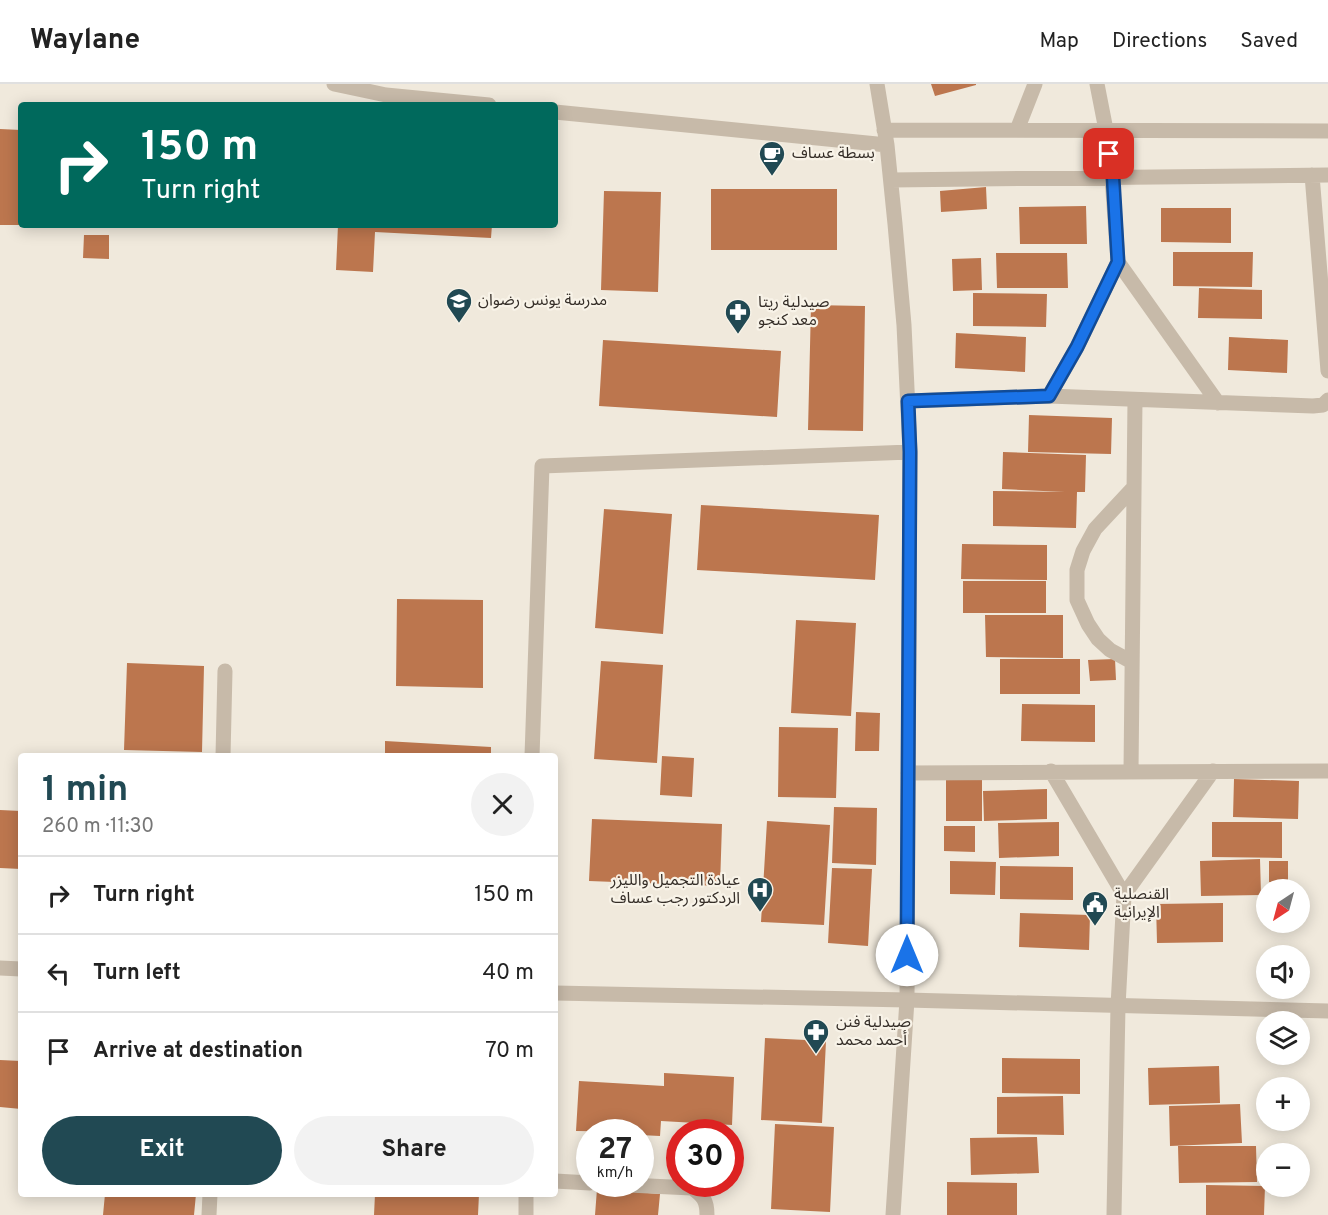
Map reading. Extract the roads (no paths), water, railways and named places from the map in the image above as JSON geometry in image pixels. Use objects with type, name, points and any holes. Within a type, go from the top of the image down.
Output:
[{"type":"street","points":[[334,84],[386,95],[458,102]]},
{"type":"street","points":[[877,84],[891,180],[904,325],[910,452],[907,1000],[893,1215]]},
{"type":"street","points":[[1017,130],[1035,84]]},
{"type":"street","points":[[1049,396],[1077,347],[1118,262],[1113,177],[1097,84]]},
{"type":"street","points":[[558,112],[885,137],[1017,130],[1328,131]]},
{"type":"street","points":[[891,180],[1320,175],[1328,371]]},
{"type":"street","points":[[1118,262],[1218,403]]},
{"type":"street","points":[[908,401],[1049,396],[1313,406],[1323,405],[1328,400]]},
{"type":"street","points":[[1131,771],[1135,400]]},
{"type":"street","points":[[532,753],[542,466],[910,452]]},
{"type":"street","points":[[1132,662],[1110,650],[1098,639],[1088,624],[1077,600],[1077,570],[1083,551],[1095,529],[1134,487]]},
{"type":"street","points":[[223,753],[225,671]]},
{"type":"street","points":[[1051,771],[1124,895]]},
{"type":"street","points":[[1114,1215],[1118,1006],[1124,895],[1213,771]]},
{"type":"street","points":[[908,773],[1328,771]]},
{"type":"street","points":[[0,968],[18,969]]},
{"type":"street","points":[[558,993],[1328,1011]]},
{"type":"street","points":[[558,1181],[576,1182]]},
{"type":"street","points":[[654,1186],[692,1188],[703,1196],[707,1208],[706,1215]]},
{"type":"street","points":[[209,1215],[210,1197]]},
{"type":"street","points":[[526,1197],[526,1215]]},
{"type":"place","name":"بسطة عساف","points":[[772,177]]},
{"type":"place","name":"مدرسة يونس رضوان","points":[[459,324]]},
{"type":"place","name":"صيدلية ريتا معد كنجو","points":[[738,335]]},
{"type":"place","name":"عيادة التجميل والليزر الردكتور رجب عساف","points":[[760,913]]},
{"type":"place","name":"القنصلية الإيرانية","points":[[1095,927]]},
{"type":"place","name":"صيدلية فنن أحمد محمد","points":[[816,1055]]}]
